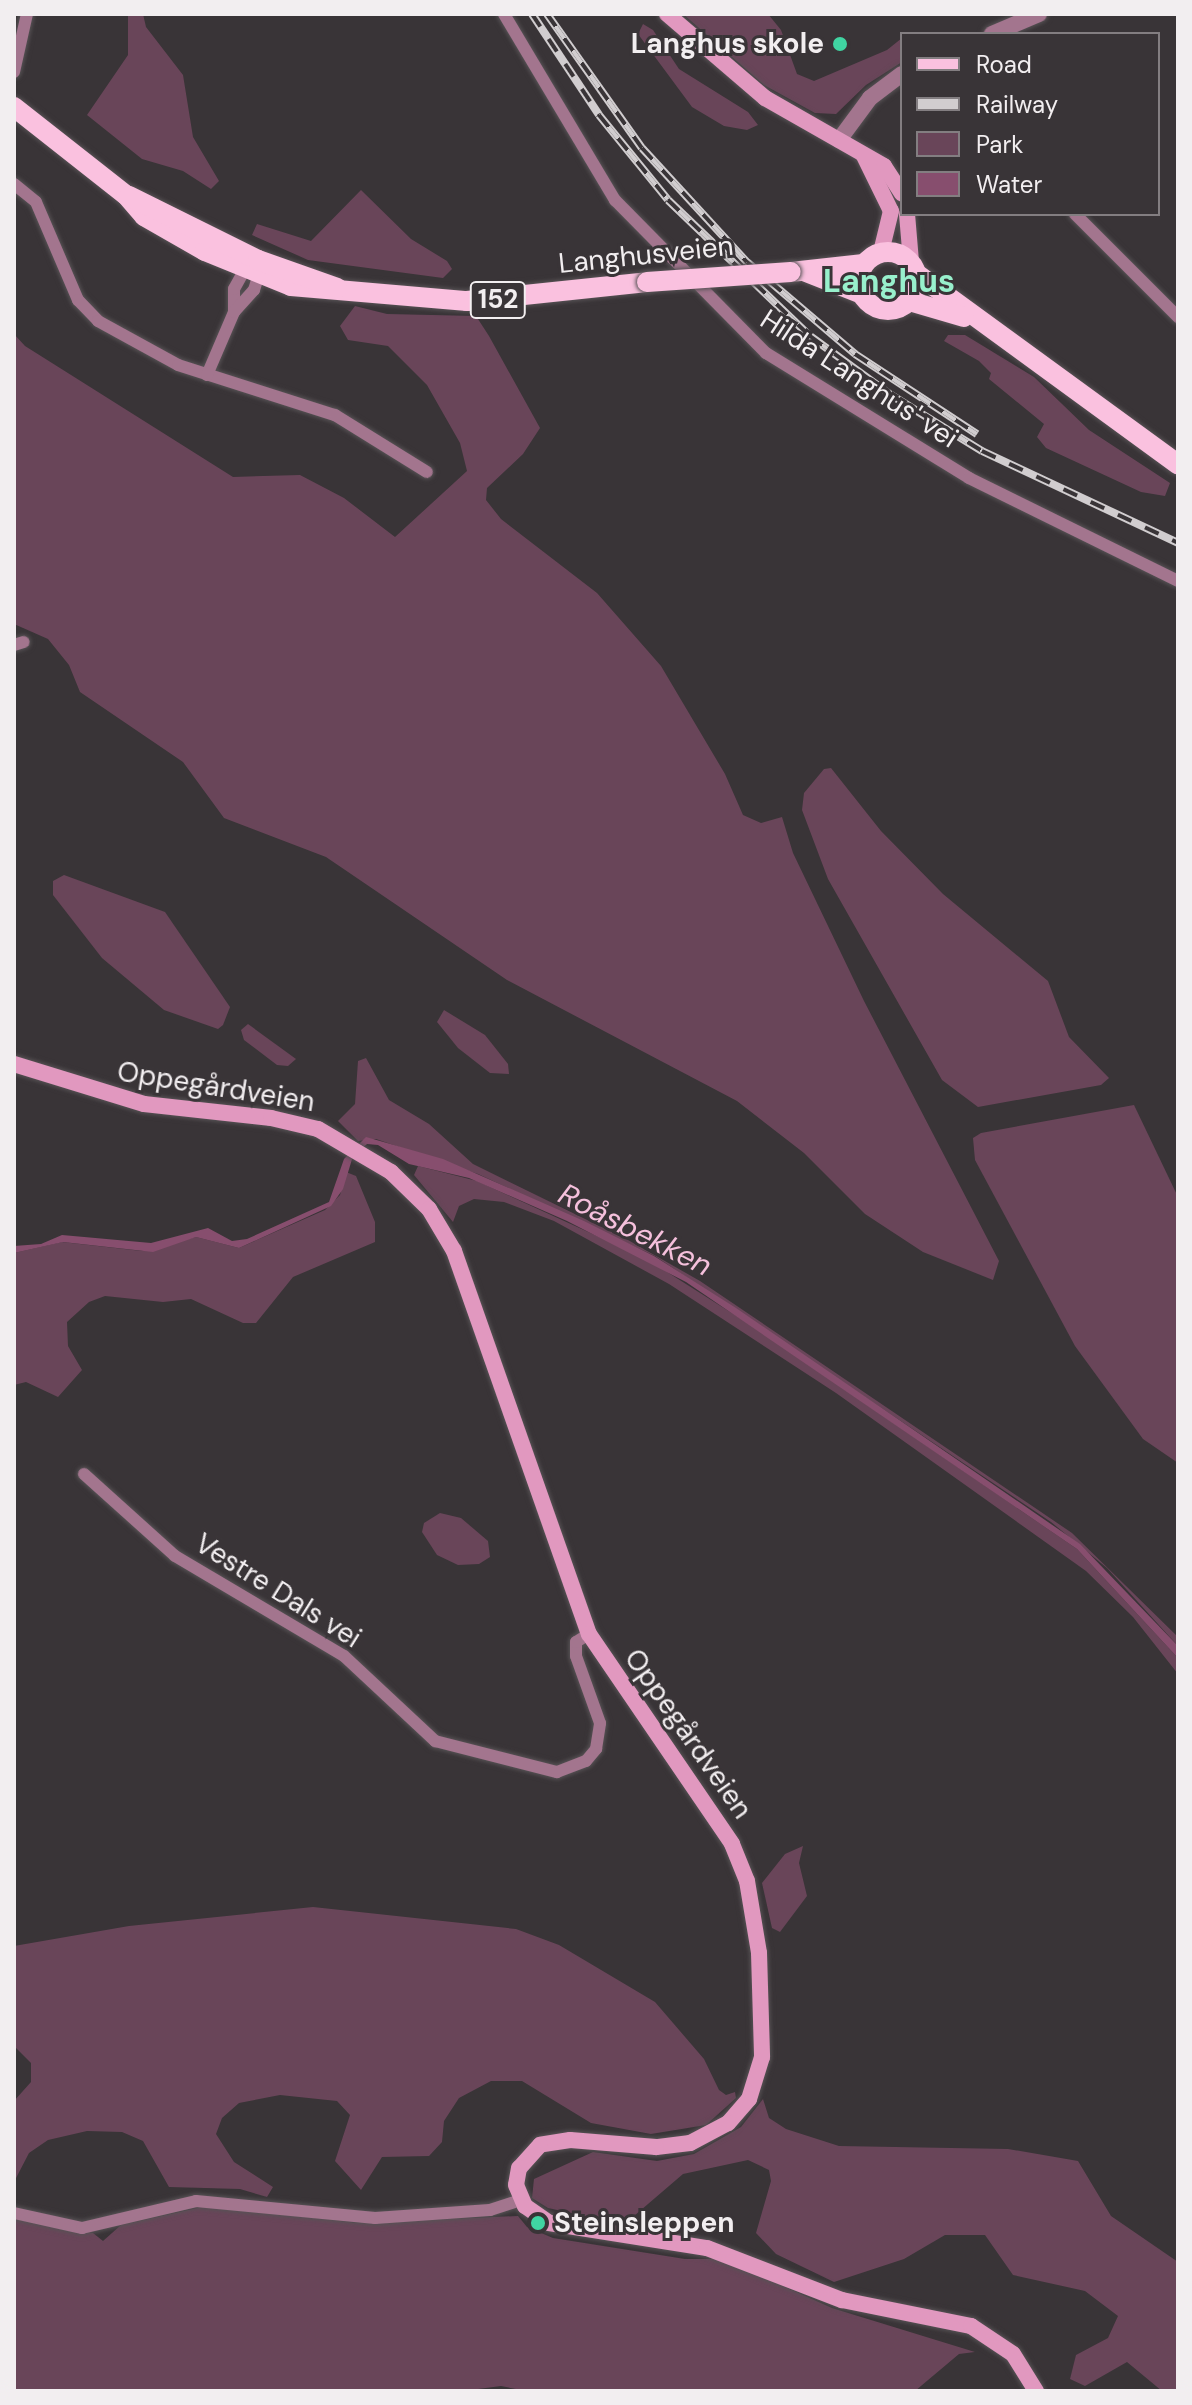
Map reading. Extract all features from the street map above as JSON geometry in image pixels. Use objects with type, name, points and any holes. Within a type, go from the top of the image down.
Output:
[{"type":"main road","points":[[667,14],[753,89],[884,166],[900,191]]},
{"type":"main road","name":"Langhusveien","points":[[14,107],[126,195],[144,216],[254,268],[349,292],[467,301],[722,273],[806,272],[864,264],[881,252],[898,253],[972,319],[1178,464]]},
{"type":"main road","points":[[864,154],[891,211],[881,252]]},
{"type":"main road","points":[[907,216],[914,268],[909,301]]},
{"type":"main road","points":[[862,294],[864,264]]},
{"type":"main road","name":"Langhusveien","points":[[806,272],[862,294],[884,310],[909,301],[972,319]]},
{"type":"main road","name":"Oppegårdveien","points":[[14,1064],[144,1104],[271,1118],[339,1138],[369,1157],[429,1209],[454,1251],[589,1634],[714,1810],[740,1862],[759,1953],[762,2057],[744,2106],[714,2133],[690,2143],[656,2147],[549,2142],[531,2152],[519,2168],[521,2200]]},
{"type":"main road","points":[[521,2200],[549,2223],[707,2248],[842,2300],[971,2326],[1013,2354],[1036,2391]]},
{"type":"street","points":[[14,72],[27,14]]},
{"type":"street","name":"Hilda Langhus' vei","points":[[504,14],[615,200],[766,353],[969,478],[1178,581]]},
{"type":"street","points":[[997,32],[1039,14]]},
{"type":"street","points":[[14,42],[24,30]]},
{"type":"street","points":[[839,140],[870,98],[900,76]]},
{"type":"street","points":[[14,184],[43,213],[88,314],[168,360],[335,415],[427,472]]},
{"type":"street","points":[[1077,216],[1178,317]]},
{"type":"street","points":[[207,375],[254,268]]},
{"type":"street","points":[[234,312],[234,289],[254,268]]},
{"type":"street","name":"Vestre Dals vei","points":[[84,1474],[175,1556],[344,1656],[435,1741],[557,1772],[574,1769],[596,1749],[600,1723],[576,1656],[576,1642],[589,1634]]},
{"type":"street","points":[[14,2213],[82,2228],[196,2201],[375,2218],[490,2210],[521,2200]]},
{"type":"green space","points":[[128,14],[143,14],[146,27],[183,75],[193,137],[219,181],[211,189],[183,171],[142,159],[87,115],[128,55]]},
{"type":"green space","points":[[683,14],[768,14],[781,30],[797,74],[814,81],[887,50],[900,40],[900,63],[866,85],[836,114],[815,113],[764,85]]},
{"type":"green space","points":[[643,24],[653,30],[679,69],[748,112],[758,125],[747,130],[724,126],[692,107],[638,34]]},
{"type":"green space","points":[[361,190],[411,239],[447,261],[452,269],[443,278],[308,260],[252,235],[257,224],[311,241]]},
{"type":"green space","points":[[355,306],[387,314],[476,316],[540,428],[523,454],[487,488],[486,500],[501,519],[597,593],[661,666],[725,774],[743,815],[761,823],[782,817],[793,853],[864,1001],[999,1261],[993,1280],[923,1252],[865,1214],[804,1153],[737,1101],[507,980],[326,857],[224,818],[183,762],[80,692],[69,665],[48,639],[14,624],[14,334],[25,346],[233,477],[300,475],[344,498],[395,537],[467,471],[460,443],[427,385],[388,346],[348,340],[340,326]]},
{"type":"green space","points":[[948,335],[965,335],[1034,377],[1089,430],[1170,483],[1165,496],[1141,492],[1046,448],[1037,437],[1044,424],[989,379],[991,373],[979,361],[944,341]]},
{"type":"green space","points":[[831,768],[881,831],[943,894],[1048,981],[1069,1037],[1109,1078],[1101,1085],[978,1107],[942,1080],[828,879],[802,810],[804,793],[824,769]]},
{"type":"green space","points":[[64,875],[165,912],[230,1007],[223,1025],[218,1029],[164,1010],[102,958],[53,895],[53,881]]},
{"type":"green space","points":[[444,1010],[485,1035],[508,1064],[509,1074],[490,1073],[458,1048],[437,1022]]},
{"type":"green space","points":[[248,1024],[296,1059],[288,1066],[277,1065],[244,1040],[241,1030]]},
{"type":"green space","points":[[366,1058],[389,1100],[429,1124],[473,1164],[628,1240],[700,1281],[1072,1533],[1178,1637],[1178,1646],[1107,1568],[1051,1522],[655,1256],[478,1174],[376,1139],[358,1141],[338,1121],[355,1104],[358,1061]]},
{"type":"green space","points":[[1134,1105],[1178,1197],[1178,1463],[1143,1439],[1075,1346],[975,1160],[973,1138],[981,1133]]},
{"type":"green space","points":[[418,1166],[477,1181],[645,1258],[749,1324],[1077,1549],[1178,1658],[1178,1674],[1133,1617],[1086,1571],[836,1393],[669,1284],[554,1221],[504,1202],[474,1199],[459,1206],[453,1222],[414,1175]]},
{"type":"green space","points":[[346,1172],[356,1176],[375,1222],[375,1242],[293,1277],[256,1323],[243,1323],[191,1299],[163,1302],[105,1296],[89,1302],[67,1322],[68,1346],[82,1370],[58,1397],[26,1382],[14,1385],[14,1253],[62,1242],[142,1251],[196,1237],[239,1248],[325,1210],[340,1195]]},
{"type":"green space","points":[[440,1513],[461,1518],[488,1541],[490,1557],[479,1564],[458,1565],[437,1555],[422,1532],[424,1523]]},
{"type":"green space","points":[[803,1846],[799,1863],[807,1896],[780,1932],[772,1928],[762,1883],[785,1854]]},
{"type":"green space","points":[[313,1907],[516,1929],[559,1945],[655,2002],[704,2059],[719,2090],[726,2095],[735,2092],[736,2098],[706,2125],[651,2134],[591,2123],[522,2081],[491,2081],[459,2098],[444,2121],[442,2142],[429,2156],[382,2157],[361,2190],[335,2161],[350,2115],[337,2101],[280,2095],[239,2103],[222,2118],[216,2134],[234,2162],[273,2187],[267,2197],[240,2189],[169,2187],[143,2141],[122,2132],[87,2131],[48,2140],[29,2153],[14,2182],[14,2101],[31,2082],[31,2063],[14,2046],[14,1946],[129,1926]]},
{"type":"green space","points":[[763,2099],[769,2118],[786,2129],[839,2146],[1008,2149],[1078,2161],[1111,2216],[1178,2262],[1178,2391],[1162,2391],[1127,2362],[1085,2386],[1070,2379],[1076,2355],[1108,2338],[1118,2316],[1085,2291],[1013,2275],[985,2235],[945,2235],[904,2259],[834,2282],[776,2254],[756,2233],[771,2181],[769,2170],[748,2160],[683,2174],[634,2216],[607,2221],[548,2208],[532,2198],[534,2179],[593,2152],[657,2161],[694,2154],[741,2127]]},
{"type":"green space","points":[[206,2206],[358,2223],[518,2216],[527,2227],[553,2238],[685,2259],[723,2259],[832,2308],[975,2352],[959,2354],[915,2391],[526,2391],[501,2386],[463,2391],[14,2391],[14,2219],[93,2233],[103,2241],[121,2225]]},
{"type":"water","points":[[366,1137],[443,1159],[584,1221],[654,1256],[736,1308],[1080,1544],[1178,1646],[1178,1658],[1077,1549],[686,1282],[567,1221],[469,1178],[409,1164],[378,1145],[367,1144],[353,1156],[343,1189],[331,1206],[239,1248],[196,1237],[153,1252],[63,1242],[14,1253],[14,1246],[41,1244],[62,1235],[151,1243],[208,1228],[232,1241],[247,1239],[329,1202],[344,1159]]},
{"type":"railway","points":[[532,14],[599,115],[668,200],[810,336],[891,395],[982,451],[1178,543]]},
{"type":"railway","points":[[547,14],[642,148],[747,262],[855,354],[977,434]]},
{"type":"place","name":"Langhus skole","points":[[840,44]]},
{"type":"place","name":"Steinsleppen","points":[[538,2223]]},
{"type":"district","name":"Langhus","points":[[889,281]]},
{"type":"water label","name":"Roåsbekken","points":[[635,1230]]}]
